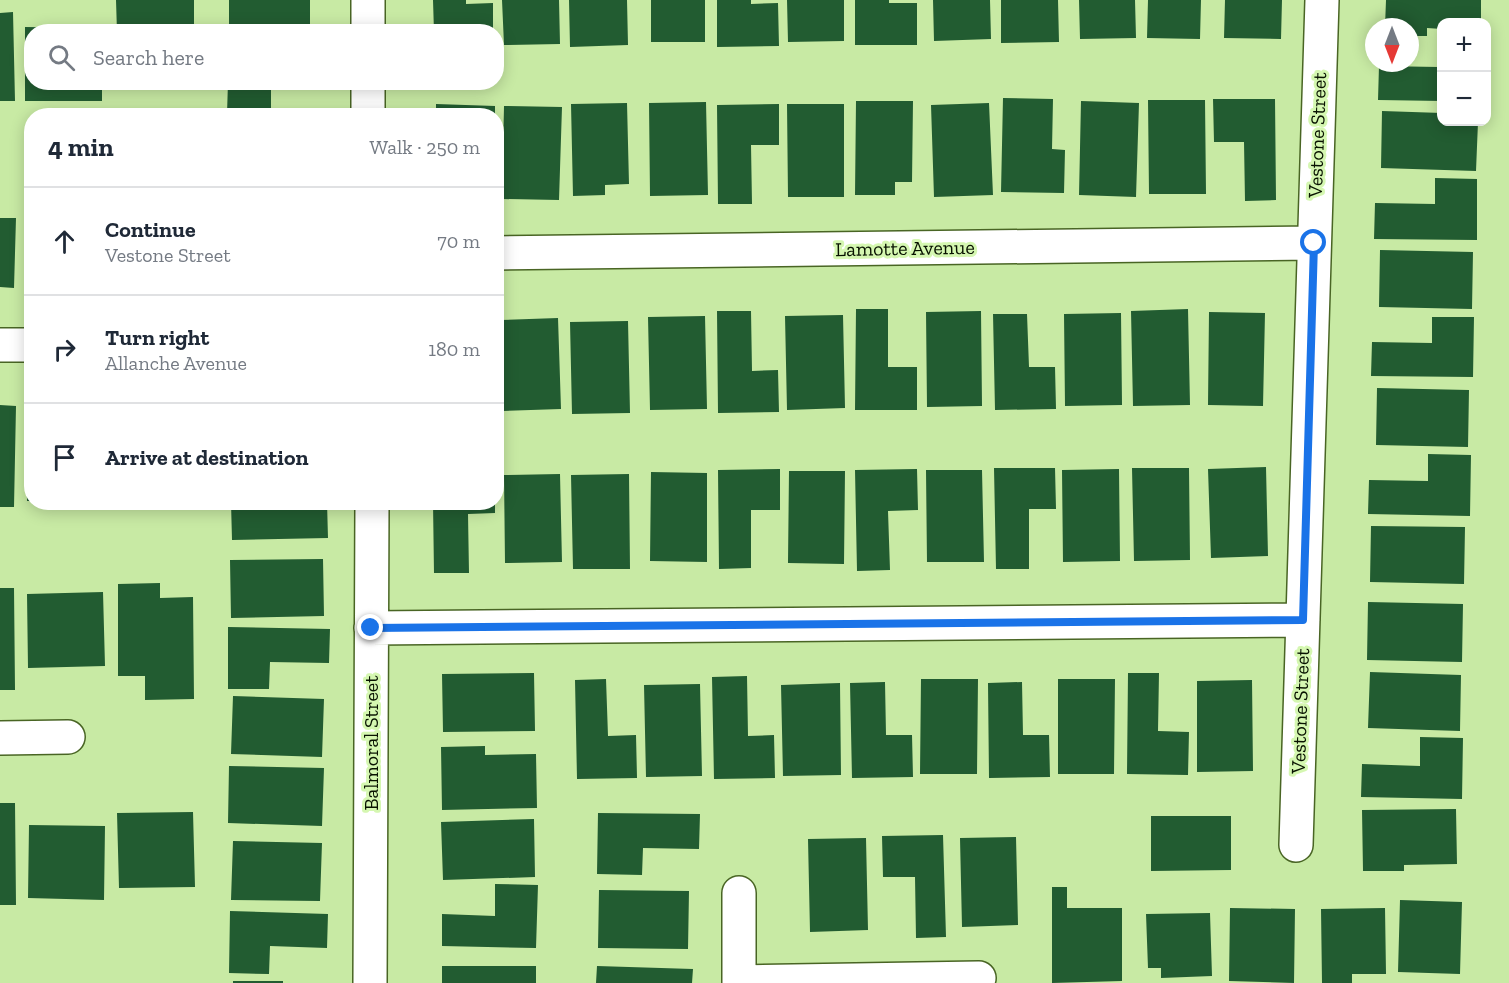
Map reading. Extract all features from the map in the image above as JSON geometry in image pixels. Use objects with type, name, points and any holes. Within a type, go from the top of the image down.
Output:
[{"type":"street","points":[[368,0],[368,24]]},
{"type":"street","name":"Vestone Street","points":[[1296,845],[1322,0]]},
{"type":"street","points":[[368,90],[368,108]]},
{"type":"street","name":"Lamotte Avenue","points":[[504,253],[1314,243]]},
{"type":"street","points":[[0,345],[24,345]]},
{"type":"street","name":"Balmoral Street","points":[[370,983],[372,510]]},
{"type":"street","points":[[371,628],[1303,620]]},
{"type":"street","points":[[0,738],[68,737]]},
{"type":"street","points":[[739,893],[739,982],[979,978]]},
{"type":"building","points":[[116,0],[194,0],[194,24],[117,24]]},
{"type":"building","points":[[229,0],[310,0],[310,24],[229,24]]},
{"type":"building","points":[[433,0],[466,0],[466,4],[493,3],[493,24],[434,24]]},
{"type":"building","points":[[502,0],[559,0],[560,44],[504,45]]},
{"type":"building","points":[[569,0],[627,0],[628,45],[570,47]]},
{"type":"building","points":[[651,0],[705,0],[705,42],[651,42]]},
{"type":"building","points":[[717,0],[751,0],[751,4],[778,3],[779,46],[717,47]]},
{"type":"building","points":[[787,0],[844,0],[844,41],[788,42]]},
{"type":"building","points":[[855,0],[917,3],[917,45],[855,45]]},
{"type":"building","points":[[933,0],[990,0],[991,39],[934,41]]},
{"type":"building","points":[[1001,0],[1058,0],[1059,42],[1001,43]]},
{"type":"building","points":[[1079,0],[1135,0],[1136,38],[1080,39]]},
{"type":"building","points":[[1148,0],[1201,0],[1200,39],[1147,38]]},
{"type":"building","points":[[1225,0],[1282,0],[1281,39],[1224,38]]},
{"type":"building","points":[[1386,0],[1481,0],[1481,18],[1437,18],[1437,29],[1427,28],[1427,36],[1419,36],[1419,18],[1385,18]]},
{"type":"building","points":[[13,12],[15,101],[0,101],[0,13]]},
{"type":"building","points":[[1419,67],[1437,67],[1437,101],[1378,100],[1379,72],[1419,72]]},
{"type":"building","points":[[25,90],[102,90],[102,101],[25,101]]},
{"type":"building","points":[[228,90],[271,90],[271,108],[227,108]]},
{"type":"building","points":[[1003,98],[1053,99],[1052,149],[1065,150],[1064,193],[1001,192]]},
{"type":"building","points":[[1213,99],[1275,99],[1276,200],[1245,201],[1244,142],[1214,142]]},
{"type":"building","points":[[1148,100],[1205,100],[1206,194],[1149,194]]},
{"type":"building","points":[[856,101],[913,101],[912,182],[895,182],[895,195],[855,195]]},
{"type":"building","points":[[1081,101],[1139,103],[1136,197],[1079,195]]},
{"type":"building","points":[[706,102],[708,195],[650,196],[649,103]]},
{"type":"building","points":[[627,103],[629,184],[605,185],[605,195],[573,196],[571,104]]},
{"type":"building","points":[[989,103],[993,195],[934,197],[931,105]]},
{"type":"building","points":[[436,104],[495,106],[495,108],[436,108]]},
{"type":"building","points":[[779,104],[779,145],[751,145],[752,204],[718,204],[717,105]]},
{"type":"building","points":[[787,104],[844,104],[844,197],[788,197]]},
{"type":"building","points":[[504,106],[562,107],[559,200],[504,199]]},
{"type":"building","points":[[1382,111],[1437,113],[1437,126],[1478,126],[1476,171],[1381,168]]},
{"type":"building","points":[[1435,178],[1477,179],[1477,240],[1374,239],[1375,203],[1435,204]]},
{"type":"building","points":[[0,218],[16,218],[14,288],[0,287]]},
{"type":"building","points":[[1380,250],[1473,252],[1472,309],[1379,307]]},
{"type":"building","points":[[856,309],[888,309],[888,367],[917,367],[917,410],[855,410]]},
{"type":"building","points":[[1188,309],[1190,405],[1133,406],[1131,311]]},
{"type":"building","points":[[717,311],[751,311],[752,371],[778,370],[779,412],[718,413]]},
{"type":"building","points":[[981,311],[982,406],[927,407],[926,312]]},
{"type":"building","points":[[1209,312],[1265,313],[1263,406],[1208,405]]},
{"type":"building","points":[[1121,313],[1122,405],[1065,406],[1064,314]]},
{"type":"building","points":[[993,314],[1027,314],[1029,367],[1055,367],[1056,409],[995,410]]},
{"type":"building","points":[[843,315],[845,408],[787,410],[785,316]]},
{"type":"building","points":[[705,316],[707,409],[650,410],[648,317]]},
{"type":"building","points":[[1432,317],[1474,317],[1473,377],[1371,376],[1372,342],[1432,343]]},
{"type":"building","points":[[558,318],[561,409],[504,411],[504,320]]},
{"type":"building","points":[[628,321],[630,413],[572,414],[570,322]]},
{"type":"building","points":[[1377,388],[1469,390],[1468,447],[1376,445]]},
{"type":"building","points":[[0,405],[16,406],[14,507],[0,507]]},
{"type":"building","points":[[1428,454],[1471,455],[1470,516],[1368,514],[1369,480],[1428,481]]},
{"type":"building","points":[[1266,467],[1268,556],[1211,558],[1208,469]]},
{"type":"building","points":[[994,468],[1055,468],[1056,509],[1029,509],[1029,569],[996,569]]},
{"type":"building","points":[[1132,468],[1189,468],[1190,560],[1134,561]]},
{"type":"building","points":[[780,469],[780,510],[751,510],[751,568],[719,569],[718,470]]},
{"type":"building","points":[[917,469],[918,510],[888,511],[890,570],[857,571],[855,470]]},
{"type":"building","points":[[1119,469],[1120,561],[1063,562],[1062,470]]},
{"type":"building","points":[[926,470],[982,470],[984,562],[927,562]]},
{"type":"building","points":[[789,471],[845,471],[844,564],[788,563]]},
{"type":"building","points":[[651,472],[707,473],[707,562],[650,561]]},
{"type":"building","points":[[560,474],[562,562],[505,563],[504,475]]},
{"type":"building","points":[[629,474],[630,569],[573,569],[571,475]]},
{"type":"building","points":[[231,510],[327,510],[328,538],[232,540]]},
{"type":"building","points":[[433,510],[495,510],[495,513],[468,514],[469,573],[434,573]]},
{"type":"building","points":[[1371,526],[1465,527],[1464,584],[1370,582]]},
{"type":"building","points":[[323,559],[324,616],[231,618],[230,560]]},
{"type":"building","points":[[160,583],[160,598],[193,597],[194,699],[145,700],[145,676],[118,676],[118,584]]},
{"type":"building","points":[[0,588],[14,588],[15,690],[0,690]]},
{"type":"building","points":[[103,592],[105,666],[28,668],[27,594]]},
{"type":"building","points":[[1368,602],[1463,604],[1462,662],[1367,660]]},
{"type":"building","points":[[228,627],[330,629],[329,663],[270,662],[269,689],[228,689]]},
{"type":"building","points":[[1370,672],[1461,675],[1460,731],[1368,728]]},
{"type":"building","points":[[534,673],[535,731],[443,732],[442,674]]},
{"type":"building","points":[[1128,673],[1159,673],[1158,731],[1189,732],[1188,775],[1127,774]]},
{"type":"building","points":[[747,676],[748,736],[774,735],[775,778],[714,779],[712,677]]},
{"type":"building","points":[[606,679],[608,736],[636,735],[637,778],[577,779],[575,680]]},
{"type":"building","points":[[921,679],[978,679],[977,774],[920,774]]},
{"type":"building","points":[[1058,679],[1115,679],[1114,774],[1058,774]]},
{"type":"building","points":[[1252,680],[1253,771],[1197,772],[1197,681]]},
{"type":"building","points":[[885,682],[886,735],[912,735],[913,777],[852,778],[850,683]]},
{"type":"building","points":[[1022,682],[1023,735],[1049,735],[1050,777],[989,778],[988,683]]},
{"type":"building","points":[[840,683],[841,775],[783,776],[781,685]]},
{"type":"building","points":[[700,684],[702,776],[646,777],[644,685]]},
{"type":"building","points":[[233,696],[324,699],[322,757],[231,754]]},
{"type":"building","points":[[1420,737],[1463,738],[1462,799],[1361,797],[1362,764],[1420,766]]},
{"type":"building","points":[[485,746],[485,755],[536,754],[537,808],[442,810],[441,747]]},
{"type":"building","points":[[229,766],[324,768],[322,826],[228,823]]},
{"type":"building","points":[[0,803],[15,803],[16,905],[0,905]]},
{"type":"building","points":[[1456,809],[1457,864],[1404,865],[1404,871],[1363,871],[1362,810]]},
{"type":"building","points":[[193,812],[195,887],[119,888],[117,813]]},
{"type":"building","points":[[598,813],[700,814],[699,849],[643,848],[642,875],[597,874]]},
{"type":"building","points":[[1151,816],[1231,816],[1231,870],[1151,871]]},
{"type":"building","points":[[534,819],[535,877],[443,880],[441,822]]},
{"type":"building","points":[[29,825],[105,826],[104,900],[28,898]]},
{"type":"building","points":[[943,835],[946,937],[916,938],[915,877],[883,877],[882,836]]},
{"type":"building","points":[[1016,837],[1018,925],[962,927],[960,838]]},
{"type":"building","points":[[866,838],[868,930],[810,932],[808,839]]},
{"type":"building","points":[[233,841],[322,843],[320,901],[231,900]]},
{"type":"building","points":[[495,884],[538,885],[536,948],[442,946],[442,914],[495,916]]},
{"type":"building","points":[[1052,887],[1067,887],[1067,908],[1122,908],[1122,981],[1052,983]]},
{"type":"building","points":[[599,890],[689,891],[688,949],[598,948]]},
{"type":"building","points":[[1400,900],[1462,902],[1460,974],[1398,972]]},
{"type":"building","points":[[1230,908],[1295,909],[1294,983],[1229,981]]},
{"type":"building","points":[[1385,908],[1386,974],[1352,974],[1352,983],[1322,983],[1321,909]]},
{"type":"building","points":[[230,911],[328,914],[327,948],[270,946],[269,974],[229,973]]},
{"type":"building","points":[[1210,913],[1212,976],[1161,978],[1161,968],[1148,968],[1146,914]]},
{"type":"building","points":[[442,966],[536,966],[536,983],[442,983]]},
{"type":"building","points":[[597,966],[693,969],[692,983],[596,983]]},
{"type":"building","points":[[233,981],[283,981],[283,983],[233,983]]},
{"type":"route","points":[[371,628],[1303,620],[1314,243]]}]
